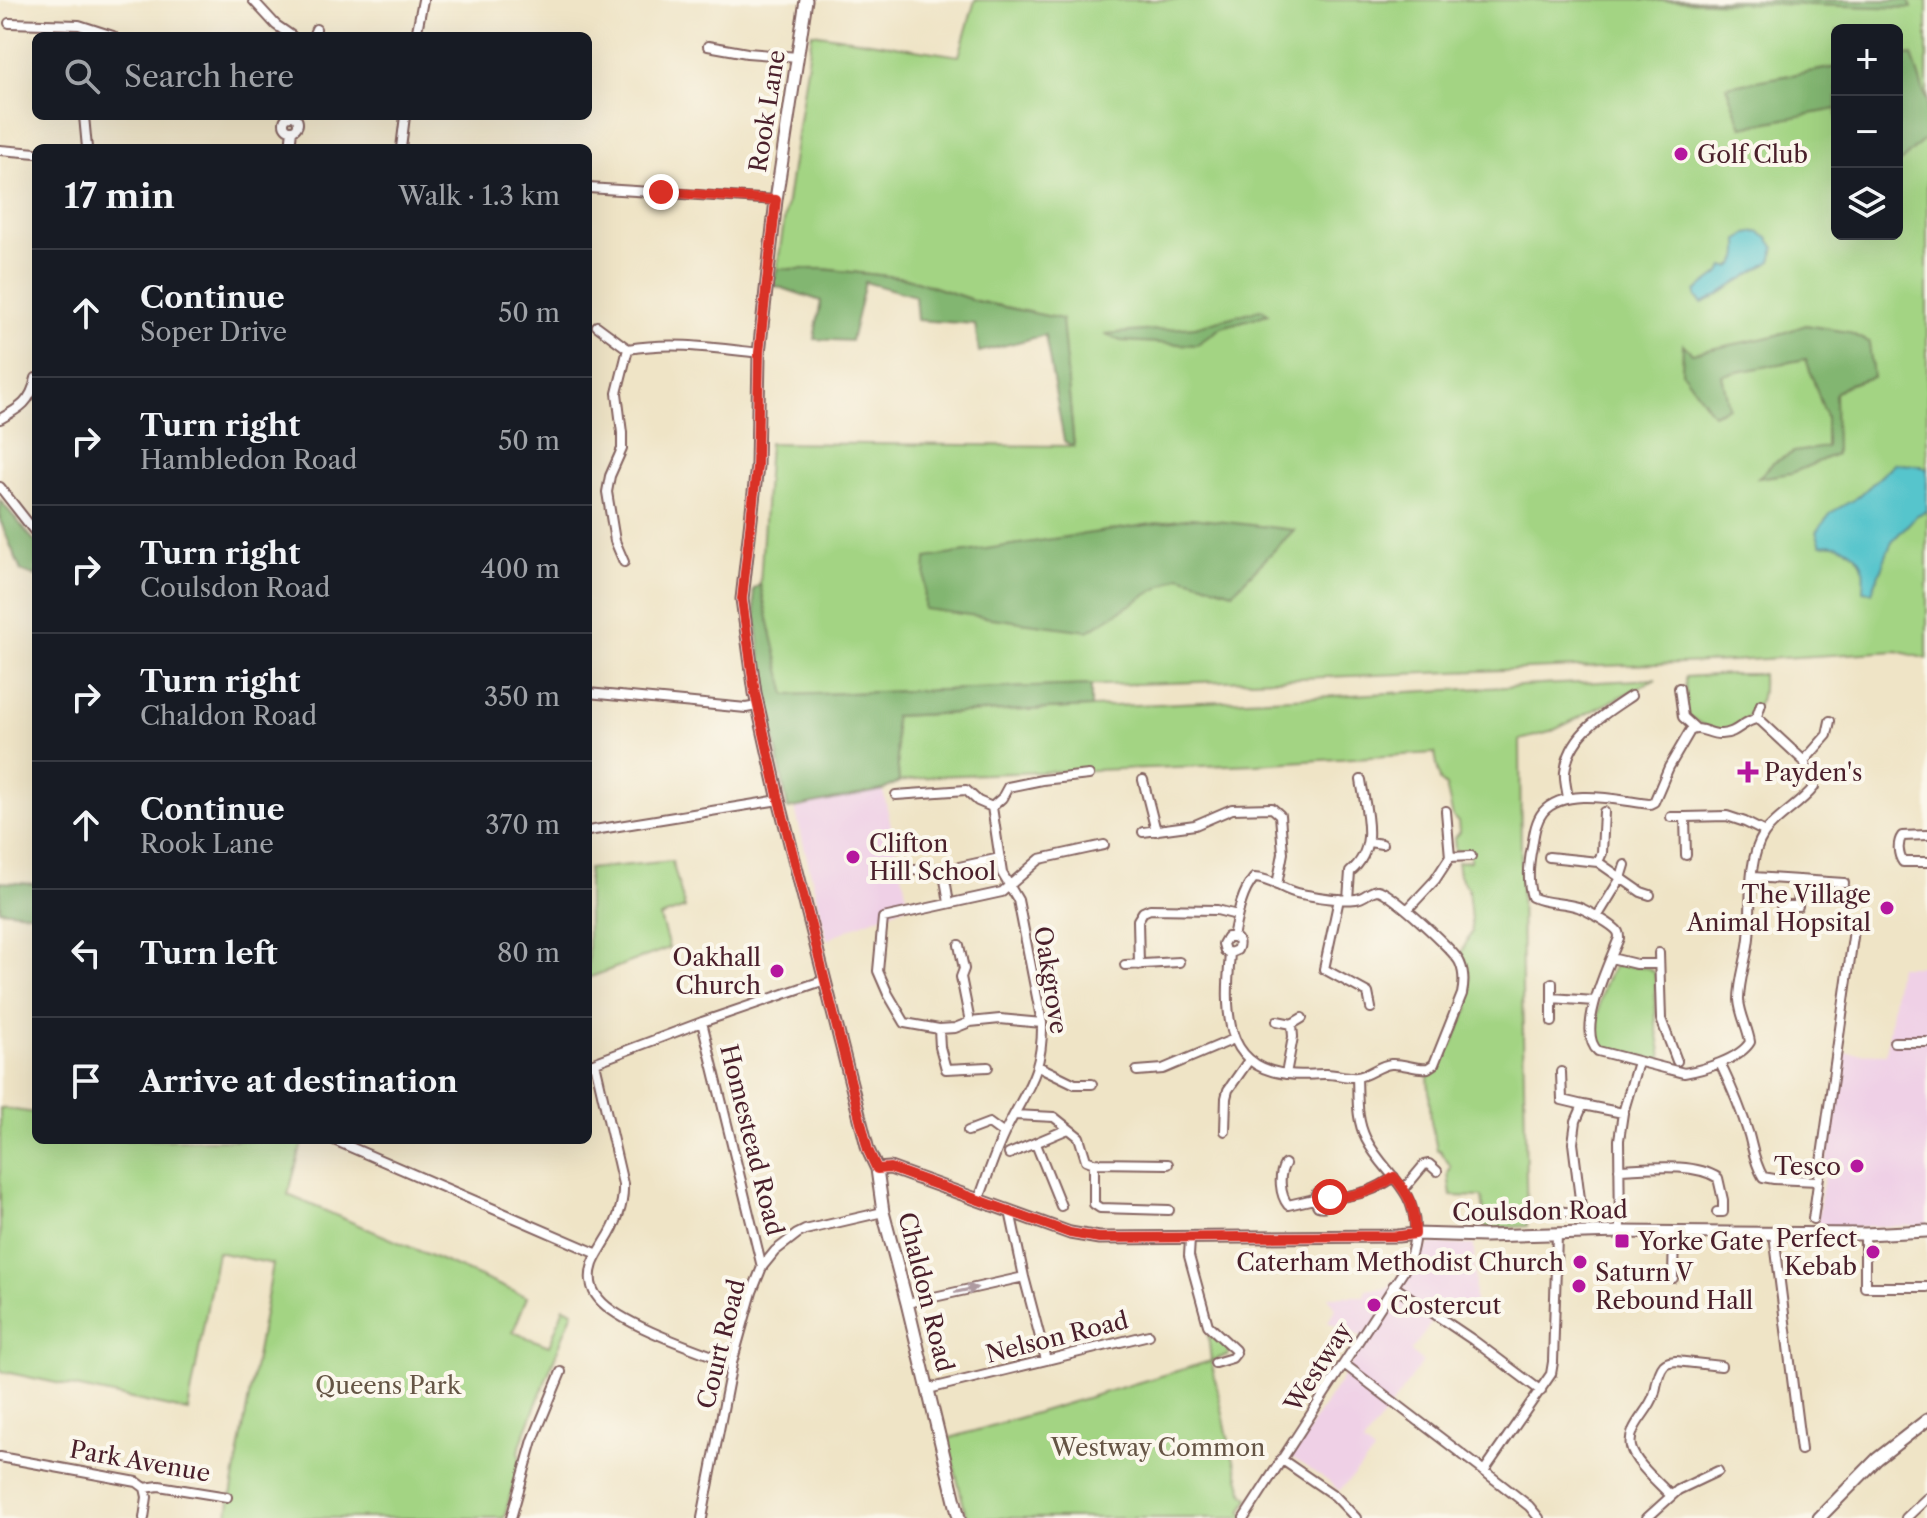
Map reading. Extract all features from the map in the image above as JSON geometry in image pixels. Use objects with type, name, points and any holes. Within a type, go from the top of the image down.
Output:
[{"type":"main road","name":"Rook Lane","points":[[757,706],[742,599],[757,466],[759,353],[776,200],[806,0]]},
{"type":"main road","name":"Chaldon Road","points":[[757,706],[868,1150],[877,1169],[883,1212],[959,1518]]},
{"type":"main road","name":"Coulsdon Road","points":[[877,1169],[890,1168],[1070,1233],[1099,1238],[1485,1236],[1620,1232],[1865,1234],[1927,1231]]},
{"type":"main road","points":[[1819,1518],[1877,1459],[1927,1420]]},
{"type":"street","points":[[253,0],[286,32]]},
{"type":"street","points":[[417,32],[423,0]]},
{"type":"street","points":[[9,23],[79,25],[95,32]]},
{"type":"street","points":[[708,46],[798,57]]},
{"type":"street","points":[[84,120],[87,144]]},
{"type":"street","points":[[402,144],[404,120]]},
{"type":"street","points":[[290,144],[292,130]]},
{"type":"street","points":[[0,150],[32,153]]},
{"type":"street","points":[[592,188],[776,200]]},
{"type":"street","points":[[597,326],[628,349],[673,344],[759,353]]},
{"type":"street","points":[[624,562],[615,541],[607,492],[610,476],[622,449],[618,384],[628,349]]},
{"type":"street","points":[[0,419],[24,404],[32,390]]},
{"type":"street","points":[[0,487],[32,528]]},
{"type":"street","points":[[1679,688],[1683,717],[1695,728],[1719,735],[1739,729],[1750,720],[1761,721],[1804,761],[1814,787],[1765,832],[1752,863],[1749,937],[1739,1004],[1750,1042],[1720,1063],[1684,1073],[1598,1051],[1593,1046],[1594,1001],[1619,934],[1578,907],[1532,897],[1531,855],[1535,827],[1543,813],[1556,802],[1568,798],[1654,802],[1669,767],[1690,731],[1695,728]]},
{"type":"street","points":[[592,693],[746,708],[757,706]]},
{"type":"street","points":[[1568,798],[1564,774],[1569,755],[1580,735],[1598,718],[1631,696]]},
{"type":"street","points":[[1756,719],[1761,704]]},
{"type":"street","points":[[1804,761],[1827,735],[1830,721]]},
{"type":"street","points":[[896,795],[966,790],[978,801],[992,807],[1008,787],[1032,781],[1089,775]]},
{"type":"street","points":[[1143,780],[1156,831]]},
{"type":"street","points":[[1361,780],[1369,842],[1360,864],[1350,872],[1324,969],[1368,993],[1371,1008]]},
{"type":"street","points":[[592,830],[779,800]]},
{"type":"street","name":"Oakgrove","points":[[979,1199],[1004,1134],[1032,1083],[1042,1044],[1042,1023],[1018,900],[1002,873],[992,807]]},
{"type":"street","points":[[1143,832],[1195,825],[1232,809],[1272,808],[1280,815],[1283,853],[1277,885]]},
{"type":"street","points":[[1407,910],[1435,880],[1450,857],[1446,811]]},
{"type":"street","points":[[1598,862],[1602,853],[1604,812]]},
{"type":"street","points":[[1671,817],[1727,816],[1765,832]]},
{"type":"street","points":[[1685,817],[1686,855]]},
{"type":"street","points":[[1927,835],[1902,836],[1899,850],[1903,862],[1927,862]]},
{"type":"street","points":[[1369,842],[1382,844]]},
{"type":"street","points":[[1042,1023],[1000,1019],[939,1029],[905,1023],[878,971],[883,918],[1002,892],[1040,859],[1104,845]]},
{"type":"street","points":[[1450,857],[1471,856]]},
{"type":"street","points":[[1549,857],[1598,862],[1650,895]]},
{"type":"street","points":[[944,874],[959,867],[1000,858]]},
{"type":"street","points":[[1597,917],[1621,878],[1625,865]]},
{"type":"street","points":[[908,871],[938,868],[944,874],[949,903]]},
{"type":"street","points":[[1753,877],[1844,883]]},
{"type":"street","points":[[1254,878],[1298,894],[1344,899],[1365,897],[1381,890],[1454,952],[1461,964],[1462,994],[1434,1064],[1428,1068],[1390,1064],[1357,1077],[1286,1074],[1249,1060],[1234,1039],[1228,990],[1230,953],[1237,950],[1239,945],[1233,937],[1237,915],[1254,878]]},
{"type":"street","points":[[1781,906],[1798,906],[1800,880]]},
{"type":"street","points":[[1139,965],[1138,920],[1143,912],[1150,909],[1217,910],[1237,915]]},
{"type":"street","points":[[1813,1219],[1855,923]]},
{"type":"street","points":[[959,945],[964,969],[961,977],[970,1022]]},
{"type":"street","points":[[1659,953],[1661,1019],[1677,1061]]},
{"type":"street","points":[[1611,958],[1636,964],[1659,964]]},
{"type":"street","points":[[1125,965],[1179,962]]},
{"type":"street","points":[[592,1064],[825,980]]},
{"type":"street","points":[[1552,983],[1552,1022]]},
{"type":"street","points":[[1552,998],[1594,1001]]},
{"type":"street","points":[[1277,1021],[1292,1024],[1302,1018]]},
{"type":"street","name":"Homestead Road","points":[[702,1022],[762,1267]]},
{"type":"street","points":[[1286,1074],[1293,1037],[1292,1024]]},
{"type":"street","points":[[939,1029],[946,1069],[988,1067]]},
{"type":"street","points":[[1137,1071],[1163,1069],[1234,1039]]},
{"type":"street","points":[[1894,1042],[1927,1042]]},
{"type":"street","points":[[1225,1131],[1228,1090],[1249,1060]]},
{"type":"street","points":[[1620,1232],[1619,1140],[1623,1113],[1638,1062]]},
{"type":"street","points":[[1720,1063],[1737,1099],[1757,1167],[1763,1177],[1818,1181]]},
{"type":"street","points":[[1038,1066],[1075,1084],[1092,1084]]},
{"type":"street","points":[[592,1068],[623,1184],[621,1207],[593,1265],[590,1279],[596,1297],[614,1313],[732,1363]]},
{"type":"street","points":[[1561,1072],[1562,1100],[1623,1113]]},
{"type":"street","points":[[1357,1077],[1358,1120],[1378,1159],[1404,1189],[1413,1208],[1415,1234]]},
{"type":"street","points":[[1545,1210],[1575,1213],[1581,1207],[1573,1143],[1576,1121],[1583,1105]]},
{"type":"street","points":[[1015,1115],[1054,1117],[1079,1137],[1086,1160],[1094,1163],[1168,1164]]},
{"type":"street","points":[[1214,1116],[1225,1116]]},
{"type":"street","points":[[968,1131],[989,1123],[1004,1134]]},
{"type":"street","points":[[1009,1154],[1068,1129]]},
{"type":"street","points":[[343,1144],[598,1254]]},
{"type":"street","points":[[1036,1144],[1061,1206]]},
{"type":"street","points":[[1094,1163],[1094,1204],[1106,1209],[1169,1210]]},
{"type":"street","points":[[1285,1164],[1280,1172],[1284,1200],[1288,1205],[1314,1199],[1321,1191],[1329,1194],[1330,1199],[1362,1194],[1394,1177]]},
{"type":"street","points":[[1404,1189],[1424,1165],[1429,1164],[1437,1171]]},
{"type":"street","points":[[1619,1169],[1663,1167],[1710,1172],[1718,1178],[1723,1200],[1723,1212],[1717,1212]]},
{"type":"street","points":[[1010,1211],[1046,1360]]},
{"type":"street","name":"Court Road","points":[[702,1518],[732,1363],[762,1267],[775,1251],[805,1230],[883,1212]]},
{"type":"street","points":[[1673,1278],[1674,1233]]},
{"type":"street","name":"Westway","points":[[1248,1516],[1281,1459],[1409,1261],[1414,1250],[1415,1234]]},
{"type":"street","points":[[1484,1471],[1551,1374],[1557,1234]]},
{"type":"street","points":[[1774,1234],[1801,1450]]},
{"type":"street","points":[[1865,1234],[1865,1287],[1927,1287]]},
{"type":"street","points":[[1190,1239],[1189,1256],[1208,1325],[1239,1354],[1215,1363]]},
{"type":"street","points":[[907,1303],[1024,1277]]},
{"type":"street","points":[[1393,1286],[1541,1391]]},
{"type":"street","name":"Nelson Road","points":[[928,1389],[1149,1335]]},
{"type":"street","points":[[1671,1496],[1634,1456],[1630,1436],[1653,1399],[1663,1366],[1676,1361],[1721,1366]]},
{"type":"street","points":[[1344,1364],[1529,1506],[1539,1518]]},
{"type":"street","points":[[511,1518],[533,1440],[561,1372]]},
{"type":"street","name":"Park Avenue","points":[[0,1457],[137,1482],[145,1488],[159,1486],[227,1497]]},
{"type":"street","points":[[1281,1459],[1335,1496],[1356,1518]]},
{"type":"street","points":[[1647,1518],[1678,1490],[1718,1471]]},
{"type":"street","points":[[144,1518],[145,1488]]},
{"type":"street","points":[[1906,1518],[1927,1498]]},
{"type":"shaded area","name":"Clifton Hill School","points":[[883,790],[909,905],[827,940],[795,809]]},
{"type":"shaded area","points":[[1898,966],[1927,966],[1927,1226],[1816,1227],[1843,1053],[1886,1054]]},
{"type":"shaded area","points":[[1429,1244],[1474,1245],[1475,1302],[1434,1319],[1411,1352],[1423,1362],[1363,1444],[1374,1453],[1339,1491],[1291,1457],[1367,1339],[1328,1322],[1336,1308],[1328,1296],[1364,1296],[1366,1289],[1386,1289],[1416,1262]]},
{"type":"green space","points":[[975,0],[1927,0],[1927,659],[1897,651],[1731,661],[785,695],[760,584],[769,443],[1074,446],[1061,319],[976,301],[907,278],[823,269],[777,269],[812,33],[959,56]]},
{"type":"green space","points":[[1640,0],[1909,0],[1912,8]]},
{"type":"green space","points":[[1912,55],[1927,102],[1927,137],[1903,159],[1903,96],[1903,57]]},
{"type":"green space","points":[[1831,68],[1831,110],[1742,127],[1726,86]]},
{"type":"green space","points":[[777,269],[823,269],[907,278],[976,301],[1062,319],[1074,447],[1064,441],[1045,335],[979,352],[975,324],[917,320],[915,296],[865,282],[851,341],[814,339],[821,301],[773,285]]},
{"type":"green space","points":[[1261,309],[1268,314],[1222,327],[1196,345],[1121,341],[1104,334],[1195,327]]},
{"type":"green space","points":[[1806,325],[1848,332],[1869,342],[1873,377],[1850,384],[1835,393],[1836,454],[1792,473],[1758,478],[1773,463],[1794,452],[1826,447],[1826,417],[1806,359],[1722,375],[1729,407],[1713,414],[1682,372],[1683,344],[1692,353],[1774,336]]},
{"type":"green space","points":[[0,500],[32,538],[32,575],[21,571],[0,520]]},
{"type":"green space","points":[[1192,518],[1294,530],[1233,592],[1180,576],[1088,631],[924,609],[926,558]]},
{"type":"green space","points":[[760,584],[786,695],[1091,685],[1091,707],[894,716],[899,782],[883,790],[788,809],[764,685],[753,590]]},
{"type":"green space","points":[[1762,674],[1761,697],[1749,716],[1731,728],[1714,730],[1688,716],[1685,677]]},
{"type":"green space","points":[[1656,679],[1550,732],[1520,740],[1527,1226],[1486,1228],[1482,1197],[1451,1196],[1448,1174],[1451,1167],[1437,1150],[1431,1121],[1428,1075],[1440,1066],[1469,1007],[1470,978],[1461,953],[1472,932],[1468,889],[1459,875],[1457,862],[1470,861],[1470,853],[1455,851],[1458,822],[1453,817],[1446,786],[1440,781],[1435,753],[1256,764],[935,776],[899,782],[894,716]]},
{"type":"green space","points":[[672,861],[685,908],[660,917],[669,948],[592,977],[592,869]]},
{"type":"green space","points":[[0,882],[32,884],[32,914],[0,910]]},
{"type":"green space","points":[[1616,965],[1648,968],[1655,973],[1656,1025],[1663,1062],[1601,1047],[1598,1043],[1600,1002],[1606,981]]},
{"type":"green space","name":"Queens Park","points":[[0,1108],[32,1112],[32,1144],[302,1144],[288,1195],[527,1297],[513,1332],[549,1346],[564,1307],[573,1311],[521,1443],[520,1461],[504,1518],[227,1518],[273,1264],[217,1252],[188,1411],[0,1371]]},
{"type":"green space","points":[[1209,1332],[1229,1349],[1228,1355],[1211,1361]]},
{"type":"green space","name":"Westway Common","points":[[1211,1361],[1231,1450],[1244,1494],[1249,1498],[1241,1512],[1248,1518],[967,1518],[947,1439]]},
{"type":"water","points":[[1758,232],[1768,238],[1775,248],[1771,261],[1702,303],[1696,297],[1696,291],[1724,267],[1734,264],[1739,255],[1739,240],[1747,234]]},
{"type":"water","points":[[1895,463],[1927,469],[1927,511],[1917,515],[1892,541],[1872,592],[1863,591],[1863,570],[1859,558],[1844,547],[1821,545],[1816,532],[1832,512],[1858,497]]},
{"type":"place","name":"Golf Club","points":[[1681,154]]},
{"type":"place","name":"Payden's","points":[[1748,772]]},
{"type":"place","name":"Clifton Hill School","points":[[853,857]]},
{"type":"place","name":"The Village Animal Hopsital","points":[[1887,908]]},
{"type":"place","name":"Oakhall Church","points":[[777,971]]},
{"type":"place","name":"Tesco","points":[[1857,1166]]},
{"type":"place","name":"Yorke Gate","points":[[1622,1241]]},
{"type":"place","name":"Perfect Kebab","points":[[1873,1252]]},
{"type":"place","name":"Caterham Methodist Church","points":[[1580,1262]]},
{"type":"place","name":"Saturn V Rebound Hall","points":[[1579,1286]]},
{"type":"place","name":"Costercut","points":[[1374,1305]]},
{"type":"route","points":[[661,192],[776,200],[759,353],[757,466],[742,599],[755,693],[779,800],[868,1150],[877,1169],[890,1168],[1070,1233],[1099,1238],[1415,1234],[1413,1208],[1394,1177],[1362,1194],[1330,1197]]}]
